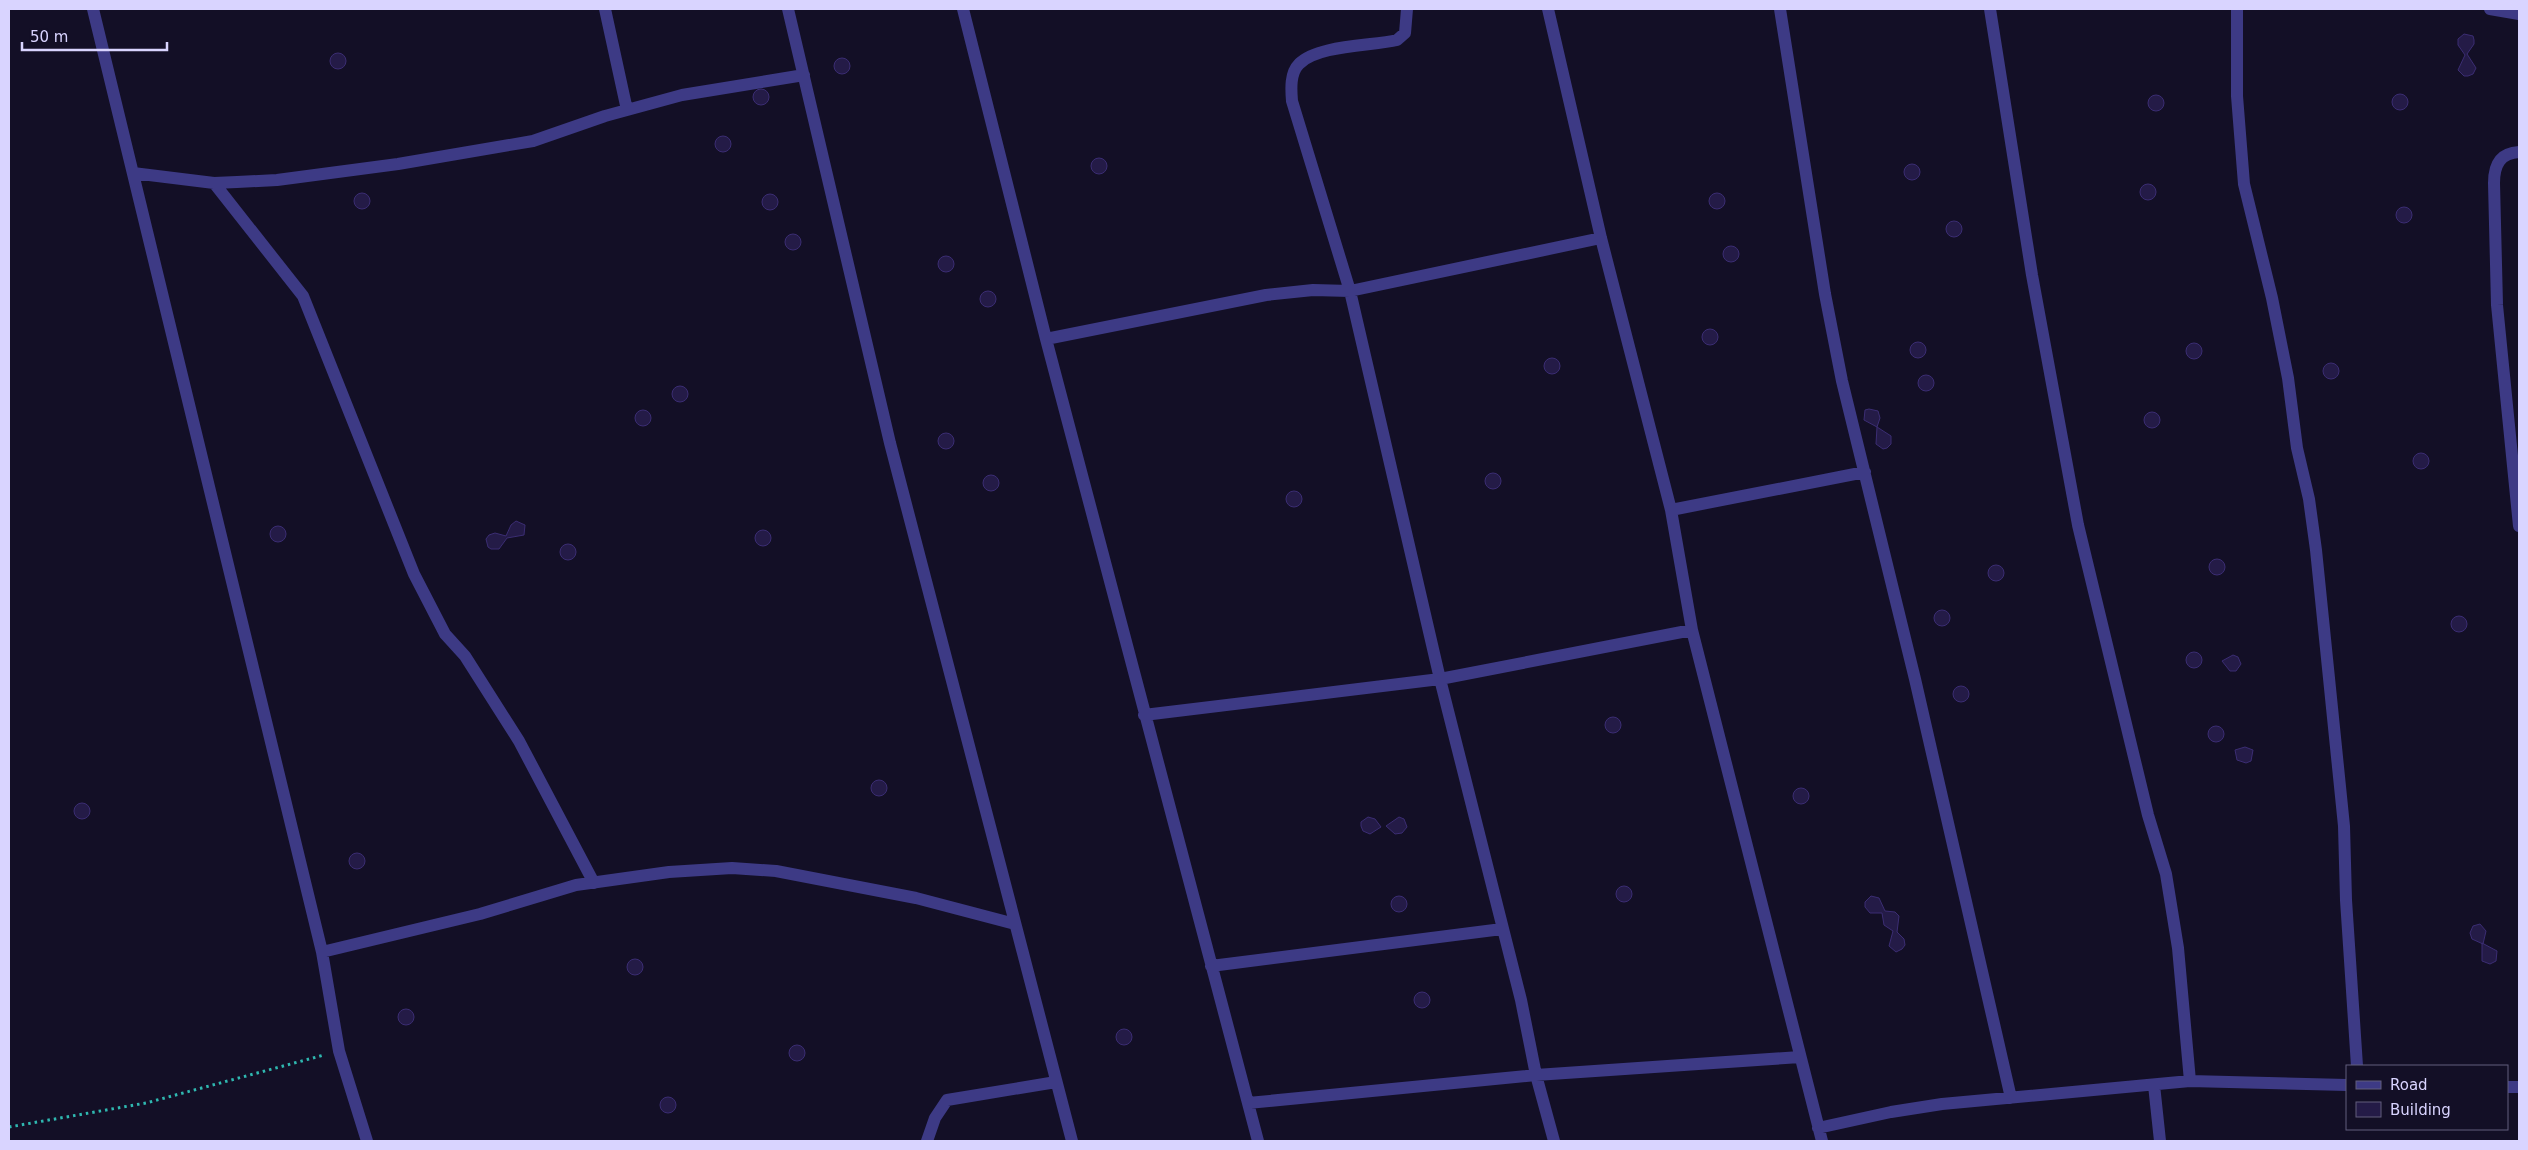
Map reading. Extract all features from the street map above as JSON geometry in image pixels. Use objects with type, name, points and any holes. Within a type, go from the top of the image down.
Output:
[{"type":"street","points":[[93,9],[322,952],[339,1051],[367,1141]]},
{"type":"street","points":[[604,9],[627,110]]},
{"type":"street","points":[[788,9],[890,443],[1072,1141]]},
{"type":"street","points":[[963,9],[1046,339],[1258,1141]]},
{"type":"street","points":[[1407,9],[1406,34],[1398,40],[1326,51],[1309,56],[1298,65],[1291,86],[1292,101],[1350,291],[1440,679],[1502,929],[1522,1000],[1536,1074],[1554,1141]]},
{"type":"street","points":[[1548,9],[1601,238],[1671,510],[1692,630],[1822,1141]]},
{"type":"street","points":[[1780,9],[1825,294],[1842,381],[1915,679],[2011,1098]]},
{"type":"street","points":[[1990,9],[2032,275],[2078,525],[2148,815],[2166,874],[2182,983],[2190,1081]]},
{"type":"street","points":[[2237,9],[2237,96],[2244,184],[2272,298],[2288,378],[2297,448],[2309,499],[2316,550],[2344,826],[2346,900],[2356,1065]]},
{"type":"street","points":[[2490,9],[2519,14]]},
{"type":"street","points":[[133,173],[214,183],[277,180],[486,151],[533,141],[627,110],[682,95],[804,75]]},
{"type":"street","points":[[2519,152],[2511,153],[2498,161],[2494,171],[2494,191],[2498,304],[2519,526]]},
{"type":"street","points":[[214,183],[303,296],[414,574],[445,634],[465,656],[519,741],[594,883]]},
{"type":"street","points":[[1046,339],[1266,295],[1313,290],[1350,291],[1601,238]]},
{"type":"street","points":[[1671,510],[1865,472]]},
{"type":"street","points":[[1144,715],[1440,679],[1692,630]]},
{"type":"street","points":[[322,952],[480,914],[576,885],[669,872],[732,868],[776,871],[916,898],[1015,924]]},
{"type":"street","points":[[1211,966],[1502,929]]},
{"type":"street","points":[[1248,1104],[1536,1074],[1800,1057]]},
{"type":"street","points":[[1818,1128],[1891,1112],[2011,1098],[2190,1081],[2346,1085]]},
{"type":"street","points":[[927,1141],[935,1118],[947,1100],[1056,1082]]},
{"type":"street","points":[[2154,1084],[2160,1141]]},
{"type":"path","points":[[9,1127],[146,1102],[339,1051]]},
{"type":"building","points":[[2464,34],[2473,36],[2474,40],[2474,44],[2467,54],[2476,68],[2473,74],[2468,76],[2464,76],[2458,70],[2465,55],[2458,45],[2458,39]]},
{"type":"building","points":[[335,53],[341,53],[346,58],[344,67],[335,69],[330,64],[330,58]]},
{"type":"building","points":[[839,58],[845,58],[850,63],[848,72],[839,74],[834,69],[834,63]]},
{"type":"building","points":[[761,89],[767,91],[769,97],[767,103],[761,105],[755,103],[753,97],[755,91]]},
{"type":"building","points":[[2397,94],[2403,94],[2408,99],[2406,108],[2397,110],[2392,105],[2392,99]]},
{"type":"building","points":[[2153,95],[2159,95],[2164,100],[2162,109],[2153,111],[2148,106],[2148,100]]},
{"type":"building","points":[[720,136],[726,136],[731,141],[729,150],[720,152],[715,147],[715,141]]},
{"type":"building","points":[[1096,158],[1102,158],[1107,163],[1105,172],[1096,174],[1091,169],[1091,163]]},
{"type":"building","points":[[1909,164],[1915,164],[1920,169],[1918,178],[1909,180],[1904,175],[1904,169]]},
{"type":"building","points":[[2145,184],[2151,184],[2156,189],[2154,198],[2145,200],[2140,195],[2140,189]]},
{"type":"building","points":[[359,193],[365,193],[370,198],[368,207],[359,209],[354,204],[354,198]]},
{"type":"building","points":[[1714,193],[1720,193],[1725,198],[1723,207],[1714,209],[1709,204],[1709,198]]},
{"type":"building","points":[[767,194],[773,194],[778,199],[776,208],[767,210],[762,205],[762,199]]},
{"type":"building","points":[[2401,207],[2407,207],[2412,212],[2410,221],[2401,223],[2396,218],[2396,212]]},
{"type":"building","points":[[1951,221],[1957,221],[1962,226],[1960,235],[1951,237],[1946,232],[1946,226]]},
{"type":"building","points":[[790,234],[796,234],[801,239],[799,248],[790,250],[785,245],[785,239]]},
{"type":"building","points":[[1728,246],[1734,246],[1739,251],[1737,260],[1728,262],[1723,257],[1723,251]]},
{"type":"building","points":[[943,256],[949,256],[954,261],[952,270],[943,272],[938,267],[938,261]]},
{"type":"building","points":[[985,291],[991,291],[996,296],[994,305],[985,307],[980,302],[980,296]]},
{"type":"building","points":[[1707,329],[1713,329],[1718,334],[1716,343],[1707,345],[1702,340],[1702,334]]},
{"type":"building","points":[[1915,342],[1921,342],[1926,347],[1924,356],[1915,358],[1910,353],[1910,347]]},
{"type":"building","points":[[2191,343],[2197,343],[2202,348],[2200,357],[2191,359],[2186,354],[2186,348]]},
{"type":"building","points":[[1549,358],[1555,358],[1560,363],[1558,372],[1549,374],[1544,369],[1544,363]]},
{"type":"building","points":[[2328,363],[2334,363],[2339,368],[2337,377],[2328,379],[2323,374],[2323,368]]},
{"type":"building","points":[[1923,375],[1929,375],[1934,380],[1932,389],[1923,391],[1918,386],[1918,380]]},
{"type":"building","points":[[677,386],[683,386],[688,391],[686,400],[677,402],[672,397],[672,391]]},
{"type":"building","points":[[640,410],[646,410],[651,415],[649,424],[640,426],[635,421],[635,415]]},
{"type":"building","points":[[1865,410],[1878,411],[1880,418],[1877,427],[1864,420]]},
{"type":"building","points":[[2149,412],[2155,412],[2160,417],[2158,426],[2149,428],[2144,423],[2144,417]]},
{"type":"building","points":[[1877,427],[1891,436],[1891,444],[1887,448],[1883,449],[1876,444]]},
{"type":"building","points":[[943,433],[949,433],[954,438],[952,447],[943,449],[938,444],[938,438]]},
{"type":"building","points":[[2418,453],[2424,453],[2429,458],[2427,467],[2418,469],[2413,464],[2413,458]]},
{"type":"building","points":[[1490,473],[1496,473],[1501,478],[1499,487],[1490,489],[1485,484],[1485,478]]},
{"type":"building","points":[[988,475],[994,475],[999,480],[997,489],[988,491],[983,486],[983,480]]},
{"type":"building","points":[[1291,491],[1297,491],[1302,496],[1300,505],[1291,507],[1286,502],[1286,496]]},
{"type":"building","points":[[516,521],[525,525],[524,535],[507,538],[499,549],[488,547],[486,539],[489,535],[495,533],[506,536],[511,525]]},
{"type":"building","points":[[275,526],[281,526],[286,531],[284,540],[275,542],[270,537],[270,531]]},
{"type":"building","points":[[760,530],[766,530],[771,535],[769,544],[760,546],[755,541],[755,535]]},
{"type":"building","points":[[565,544],[571,544],[576,549],[574,558],[565,560],[560,555],[560,549]]},
{"type":"building","points":[[2214,559],[2220,559],[2225,564],[2223,573],[2214,575],[2209,570],[2209,564]]},
{"type":"building","points":[[1993,565],[1999,565],[2004,570],[2002,579],[1993,581],[1988,576],[1988,570]]},
{"type":"building","points":[[1939,610],[1945,610],[1950,615],[1948,624],[1939,626],[1934,621],[1934,615]]},
{"type":"building","points":[[2456,616],[2462,616],[2467,621],[2465,630],[2456,632],[2451,627],[2451,621]]},
{"type":"building","points":[[2191,652],[2197,652],[2202,657],[2200,666],[2191,668],[2186,663],[2186,657]]},
{"type":"building","points":[[2233,655],[2238,657],[2241,664],[2236,671],[2230,671],[2222,661]]},
{"type":"building","points":[[1958,686],[1964,686],[1969,691],[1967,700],[1958,702],[1953,697],[1953,691]]},
{"type":"building","points":[[1610,717],[1616,717],[1621,722],[1619,731],[1610,733],[1605,728],[1605,722]]},
{"type":"building","points":[[2213,726],[2219,726],[2224,731],[2222,740],[2213,742],[2208,737],[2208,731]]},
{"type":"building","points":[[2245,747],[2253,750],[2251,761],[2246,763],[2237,760],[2235,750]]},
{"type":"building","points":[[876,780],[882,780],[887,785],[885,794],[876,796],[871,791],[871,785]]},
{"type":"building","points":[[1798,788],[1804,788],[1809,793],[1807,802],[1798,804],[1793,799],[1793,793]]},
{"type":"building","points":[[79,803],[85,803],[90,808],[88,817],[79,819],[74,814],[74,808]]},
{"type":"building","points":[[1368,817],[1375,819],[1381,827],[1370,834],[1363,831],[1361,826],[1361,822]]},
{"type":"building","points":[[1399,817],[1404,819],[1407,827],[1402,833],[1395,834],[1386,826]]},
{"type":"building","points":[[354,853],[360,853],[365,858],[363,867],[354,869],[349,864],[349,858]]},
{"type":"building","points":[[1621,886],[1627,886],[1632,891],[1630,900],[1621,902],[1616,897],[1616,891]]},
{"type":"building","points":[[1396,896],[1402,896],[1407,901],[1405,910],[1396,912],[1391,907],[1391,901]]},
{"type":"building","points":[[1871,896],[1879,898],[1885,911],[1895,912],[1899,916],[1897,932],[1904,939],[1905,945],[1902,949],[1896,952],[1889,946],[1893,931],[1884,925],[1882,913],[1870,913],[1865,907],[1865,902]]},
{"type":"building","points":[[2480,924],[2486,931],[2483,944],[2472,939],[2470,933],[2473,926]]},
{"type":"building","points":[[2482,943],[2497,951],[2496,961],[2490,964],[2482,961]]},
{"type":"building","points":[[632,959],[638,959],[643,964],[641,973],[632,975],[627,970],[627,964]]},
{"type":"building","points":[[1419,992],[1425,992],[1430,997],[1428,1006],[1419,1008],[1414,1003],[1414,997]]},
{"type":"building","points":[[403,1009],[409,1009],[414,1014],[412,1023],[403,1025],[398,1020],[398,1014]]},
{"type":"building","points":[[1121,1029],[1127,1029],[1132,1034],[1130,1043],[1121,1045],[1116,1040],[1116,1034]]},
{"type":"building","points":[[794,1045],[800,1045],[805,1050],[803,1059],[794,1061],[789,1056],[789,1050]]},
{"type":"building","points":[[665,1097],[671,1097],[676,1102],[674,1111],[665,1113],[660,1108],[660,1102]]}]
